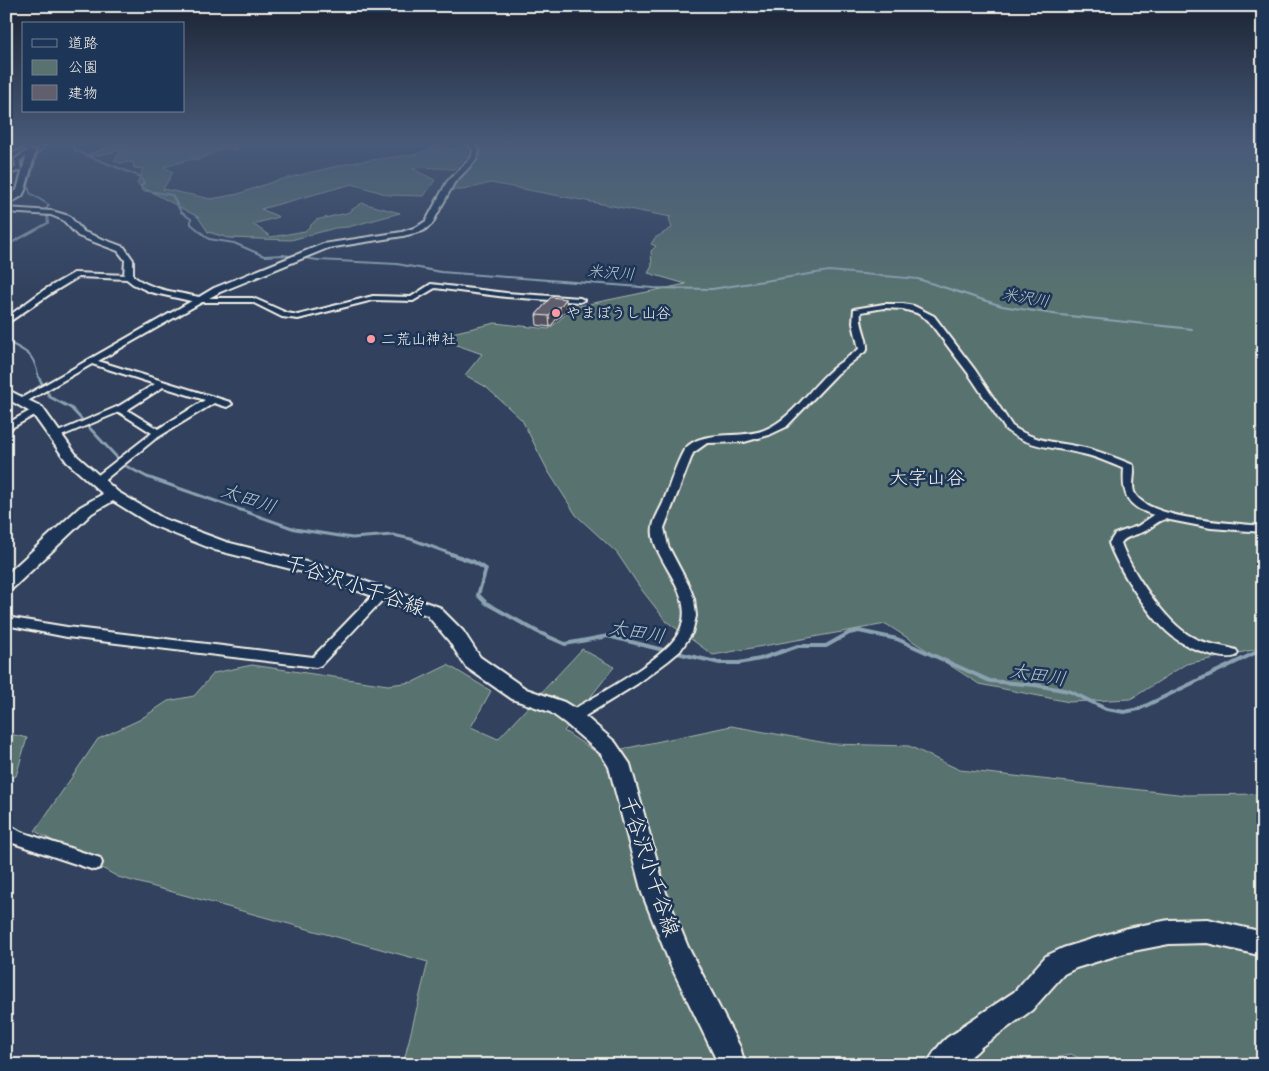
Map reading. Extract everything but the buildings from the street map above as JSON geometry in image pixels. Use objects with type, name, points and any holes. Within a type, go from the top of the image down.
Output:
[{"type":"main road","points":[[6,202],[20,192]]},
{"type":"main road","points":[[6,394],[37,410]]},
{"type":"main road","name":"千谷沢小千谷線","points":[[37,410],[72,459],[112,495],[158,522],[221,546],[282,559],[433,610],[456,636],[473,662],[519,694],[557,707],[572,717],[608,748],[619,764],[654,893],[679,955],[730,1056],[731,1065]]},
{"type":"main road","points":[[6,585],[86,510],[112,495]]},
{"type":"main road","points":[[941,1065],[960,1045],[966,1044],[970,1037],[1023,1001],[1055,965],[1072,957],[1128,940],[1169,932],[1207,931],[1263,944]]},
{"type":"street","points":[[21,401],[217,290],[326,246],[403,234],[420,229],[429,222],[446,192]]},
{"type":"street","points":[[6,210],[52,213],[66,218],[81,234],[121,249],[129,260],[128,277]]},
{"type":"street","points":[[6,322],[47,292],[77,275],[128,277],[136,284],[161,292],[200,300],[253,300],[285,315],[298,317],[373,298],[413,299],[434,286],[506,295],[580,300]]},
{"type":"street","points":[[572,717],[661,659],[678,645],[684,636],[690,607],[685,589],[659,538],[658,528],[688,452],[692,447],[705,440],[744,439],[766,433],[783,425],[834,372],[863,350],[864,345],[858,332],[856,319],[858,311],[878,306],[899,306],[908,307],[929,316],[1008,428],[1018,437],[1029,441],[1084,450],[1129,467],[1128,486],[1131,496],[1140,504],[1164,516],[1212,524],[1263,529]]},
{"type":"street","points":[[92,362],[227,404]]},
{"type":"street","points":[[56,435],[122,408],[162,384]]},
{"type":"street","points":[[96,480],[158,433],[212,400]]},
{"type":"street","points":[[122,408],[123,411],[158,433]]},
{"type":"street","points":[[6,428],[37,410]]},
{"type":"street","points":[[1164,516],[1156,518],[1142,528],[1120,537],[1115,543],[1119,557],[1158,615],[1177,635],[1197,646],[1230,652]]},
{"type":"street","points":[[6,621],[67,632],[316,662],[382,592]]},
{"type":"street","points":[[6,830],[16,837],[94,864]]},
{"type":"green space","points":[[152,192],[177,192],[211,199],[244,192],[323,192],[261,209],[279,217],[253,224],[271,237],[305,231],[316,220],[347,213],[362,203],[400,213],[291,240],[228,238],[208,232],[198,217]]},
{"type":"green space","points":[[379,192],[427,192],[424,196],[389,195]]},
{"type":"green space","points":[[539,192],[1263,192],[1263,648],[1186,664],[1131,699],[1069,702],[979,684],[886,624],[713,655],[666,621],[641,589],[617,553],[576,515],[548,471],[522,420],[486,387],[465,375],[482,354],[457,345],[443,335],[495,323],[549,329],[574,307],[686,284],[648,273],[652,266],[651,251],[656,246],[651,244],[655,238],[672,228],[669,218],[671,217]]},
{"type":"green space","points":[[582,649],[614,667],[564,731],[599,754],[731,726],[832,744],[909,746],[960,770],[1186,795],[1263,794],[1263,1065],[1092,1065],[1071,1054],[1035,1065],[403,1065],[428,962],[118,877],[35,831],[98,739],[139,720],[168,701],[194,696],[214,673],[252,665],[388,685],[413,682],[448,665],[491,691],[471,727],[498,739]]},
{"type":"green space","points":[[6,733],[27,738],[16,776],[6,778]]},
{"type":"waterway","name":"太田川","points":[[6,250],[13,242],[48,223],[46,209],[49,205],[30,192]]},
{"type":"waterway","name":"米沢川","points":[[154,192],[172,195],[181,212],[191,219],[191,224],[209,239],[234,243],[264,256],[283,255],[318,260],[397,264],[441,272],[654,288],[712,289],[829,271],[918,279],[1002,306],[1060,315],[1192,329]]},
{"type":"waterway","name":"太田川","points":[[6,341],[30,355],[40,381]]},
{"type":"waterway","name":"太田川","points":[[40,380],[50,397],[71,408],[124,465],[147,477],[295,529],[352,538],[393,535],[411,539],[454,555]]},
{"type":"waterway","name":"太田川","points":[[451,554],[474,562],[486,569],[478,595],[486,603],[538,632],[565,644],[608,636],[667,651]]},
{"type":"waterway","name":"太田川","points":[[673,652],[720,663],[739,663],[760,659],[798,646],[826,646],[849,633],[859,631],[897,639],[990,681],[1035,685],[1069,691],[1106,709],[1124,712],[1139,709],[1263,649]]},
{"type":"place","name":"やまぼうし山谷","points":[[556,313]]},
{"type":"place","name":"二荒山神社","points":[[371,339]]},
{"type":"district","name":"大字山谷","points":[[927,477]]}]
